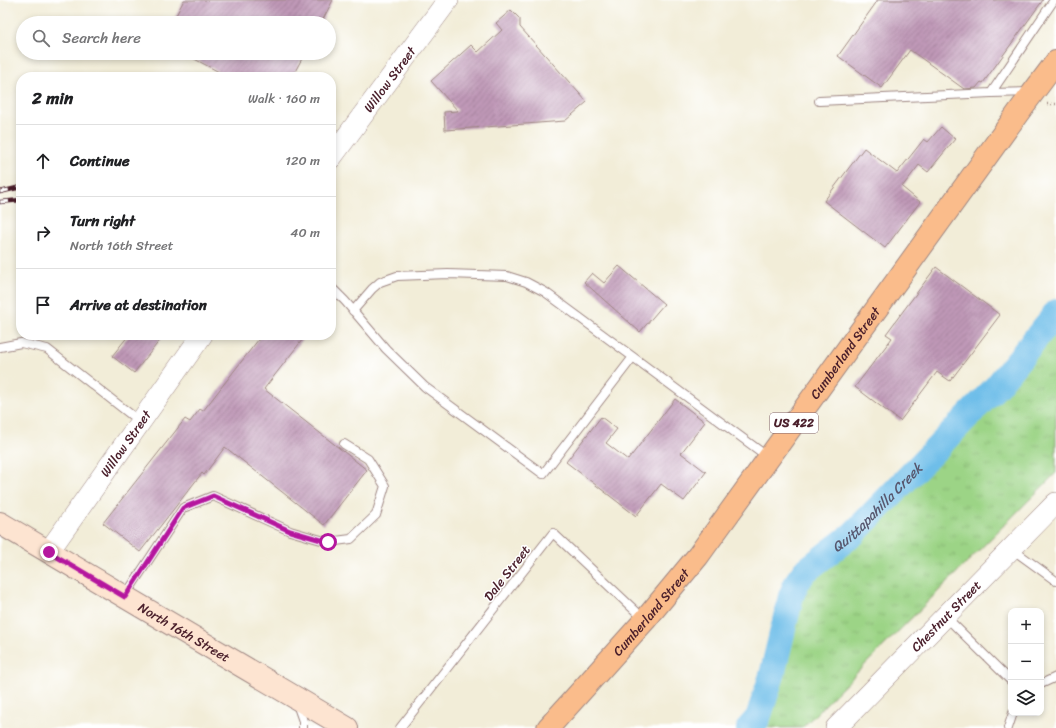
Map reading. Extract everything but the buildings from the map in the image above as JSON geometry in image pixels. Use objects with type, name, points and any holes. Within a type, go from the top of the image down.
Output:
[{"type":"highway","name":"Cumberland Street","points":[[548,728],[645,620],[698,556],[1056,62]]},
{"type":"main road","name":"North 16th Street","points":[[0,523],[347,728]]},
{"type":"street","name":"Willow Street","points":[[336,151],[448,0]]},
{"type":"street","name":"Willow Street","points":[[49,552],[198,340]]},
{"type":"street","name":"Chestnut Street","points":[[836,728],[1056,503]]},
{"type":"lane","points":[[991,93],[1054,0]]},
{"type":"lane","points":[[819,101],[1034,92]]},
{"type":"lane","points":[[353,311],[380,282],[397,276],[448,274],[507,276],[526,282],[545,292],[769,458]]},
{"type":"lane","points":[[336,292],[386,349],[425,387],[543,474],[633,357]]},
{"type":"lane","points":[[0,347],[21,343],[47,349],[140,422]]},
{"type":"lane","points":[[125,597],[183,508],[213,496],[290,531],[328,542],[351,539],[376,515],[384,486],[368,459],[344,444]]},
{"type":"lane","name":"Dale Street","points":[[400,728],[554,533],[645,620]]},
{"type":"lane","points":[[1012,548],[1056,581]]},
{"type":"lane","points":[[945,616],[1010,680]]},
{"type":"lane","points":[[1044,683],[1056,677]]},
{"type":"lane","points":[[294,696],[303,721],[303,728]]},
{"type":"lane","points":[[1008,728],[1012,716]]},
{"type":"green space","points":[[1056,326],[1056,473],[802,728],[761,728],[766,722],[800,593],[809,580],[860,539],[1009,386]]},
{"type":"waterway","name":"Quittapahilla Creek","points":[[749,728],[758,718],[772,675],[791,596],[797,582],[805,571],[853,534],[997,386],[1056,312]]},
{"type":"railway","points":[[0,192],[16,188]]},
{"type":"railway","points":[[0,202],[16,200]]},
{"type":"route","points":[[49,552],[125,597],[183,508],[213,496],[290,531],[328,542]]}]
